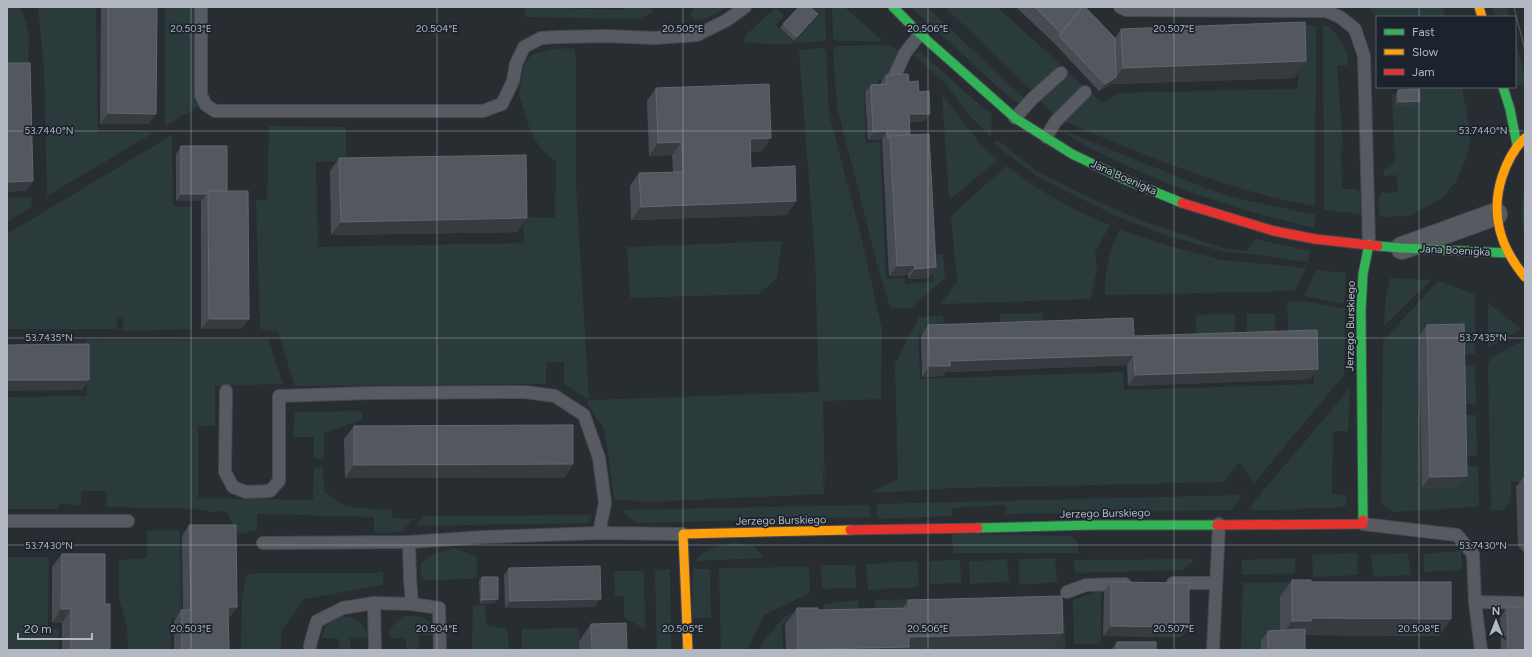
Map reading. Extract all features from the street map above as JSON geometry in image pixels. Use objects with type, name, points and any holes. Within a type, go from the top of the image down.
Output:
[{"type":"street","name":"Jana Boenigka","points":[[893,7],[920,34],[1015,118],[1072,154],[1124,178],[1184,202],[1274,231],[1315,239],[1402,248],[1508,253]]},
{"type":"street","points":[[1503,88],[1510,109],[1517,144]]},
{"type":"street","points":[[1525,138],[1517,144],[1505,167],[1496,196],[1496,214],[1501,235],[1508,253],[1516,267],[1525,277]]},
{"type":"street","name":"Jana Boenigka","points":[[1402,248],[1496,214]]},
{"type":"street","name":"Jerzego Burskiego","points":[[682,534],[1219,524],[1364,524],[1360,310],[1363,274],[1369,244]]},
{"type":"street","points":[[682,534],[688,650]]},
{"type":"lane","points":[[201,7],[201,95],[206,105],[215,111],[483,111],[502,104],[513,81],[516,64],[524,47],[541,38],[606,36],[654,38],[697,35],[727,20],[745,7]]},
{"type":"lane","points":[[1120,7],[1126,10],[1326,11],[1340,16],[1355,28],[1364,56],[1369,244]]},
{"type":"lane","points":[[895,75],[905,53],[920,34]]},
{"type":"lane","points":[[1015,118],[1032,99],[1061,73]]},
{"type":"lane","points":[[1046,138],[1056,121],[1085,92]]},
{"type":"lane","points":[[226,391],[225,472],[233,487],[246,492],[270,491],[279,481],[279,396],[525,392],[555,396],[584,415],[598,458],[605,503],[598,533]]},
{"type":"lane","points":[[7,521],[128,521]]},
{"type":"lane","points":[[1213,650],[1219,524]]},
{"type":"lane","points":[[1364,524],[1457,535],[1473,554],[1475,602],[1481,650]]},
{"type":"lane","points":[[263,543],[409,542],[485,537],[598,533],[682,534]]},
{"type":"lane","points":[[409,542],[412,604]]},
{"type":"lane","points":[[1162,584],[1216,583]]},
{"type":"lane","points":[[1067,592],[1086,585],[1140,584]]},
{"type":"lane","points":[[1475,602],[1525,603]]},
{"type":"lane","points":[[374,603],[375,650]]},
{"type":"lane","points":[[310,650],[317,621],[343,608],[374,603],[412,604],[439,608],[440,650]]},
{"type":"shaded area","points":[[7,7],[21,7],[29,34],[28,69],[7,70]]},
{"type":"shaded area","points":[[38,7],[96,7],[98,133],[155,132],[47,196],[44,67]]},
{"type":"shaded area","points":[[165,7],[199,7],[201,105],[165,126]]},
{"type":"shaded area","points":[[524,7],[625,10],[625,7],[652,7],[652,13],[638,19],[525,17]]},
{"type":"shaded area","points":[[696,7],[727,7],[708,18],[695,21],[691,15],[691,12]]},
{"type":"shaded area","points":[[812,7],[825,7],[826,41],[784,44],[745,43],[745,36],[775,8],[784,15],[776,25],[794,42],[820,14]]},
{"type":"shaded area","points":[[832,7],[844,7],[883,41],[836,41],[833,38]]},
{"type":"shaded area","points":[[911,7],[927,7],[1025,99],[1020,103],[1013,100]]},
{"type":"shaded area","points":[[945,7],[997,7],[1060,64],[1032,91]]},
{"type":"shaded area","points":[[1369,7],[1443,7],[1446,16],[1376,16]]},
{"type":"shaded area","points":[[1492,7],[1507,7],[1510,16],[1495,16]]},
{"type":"shaded area","points":[[1313,25],[1316,27],[1315,206],[1250,191],[1187,171],[1064,121],[1090,92],[1102,103],[1118,93],[1298,89],[1298,33],[1272,27]]},
{"type":"shaded area","points":[[1328,26],[1336,34],[1347,53],[1348,65],[1337,66],[1343,146],[1341,146],[1342,189],[1357,189],[1360,192],[1361,214],[1324,210],[1323,27]]},
{"type":"shaded area","points":[[1516,42],[1525,78],[1525,83],[1516,86]]},
{"type":"shaded area","points":[[889,45],[899,52],[890,79],[878,80],[878,89],[864,90],[866,143],[880,142],[886,279],[905,278],[905,284],[933,282],[932,254],[943,254],[945,278],[911,308],[891,309],[880,275],[837,107],[833,50],[836,46]]},
{"type":"shaded area","points":[[574,48],[576,58],[576,186],[589,400],[564,384],[564,362],[546,362],[546,384],[295,386],[278,332],[260,329],[256,200],[267,200],[269,126],[346,127],[346,161],[316,162],[318,247],[524,243],[523,217],[555,218],[556,162],[541,149],[530,130],[519,94],[524,65],[531,55],[553,49]]},
{"type":"shaded area","points":[[824,48],[826,51],[829,114],[860,232],[882,329],[881,399],[823,401],[825,493],[821,439],[824,494],[646,502],[614,499],[604,429],[587,404],[589,400],[819,392],[815,258],[799,50]]},
{"type":"shaded area","points":[[920,51],[975,101],[992,114],[991,137],[972,118],[946,84],[914,55]]},
{"type":"shaded area","points":[[1069,72],[1084,87],[1056,116],[1040,101]]},
{"type":"shaded area","points":[[1412,88],[1462,88],[1469,125],[1470,143],[1466,158],[1455,183],[1442,198],[1410,216],[1381,217],[1378,205],[1381,193],[1398,192],[1397,175],[1385,176],[1383,174],[1384,170],[1395,161],[1392,94],[1396,94],[1396,106],[1413,93]]},
{"type":"shaded area","points":[[942,94],[980,144],[998,160],[949,200]]},
{"type":"shaded area","points":[[1059,129],[1206,188],[1236,198],[1316,215],[1314,228],[1244,210],[1176,187],[1104,155]]},
{"type":"shaded area","points":[[172,135],[173,206],[192,207],[192,329],[123,331],[123,317],[117,317],[117,329],[7,329],[7,234]]},
{"type":"shaded area","points":[[997,140],[1037,171],[1079,193],[1142,221],[1223,248],[1247,251],[1256,239],[1310,251],[1308,262],[1224,252],[1162,234],[1118,217],[1038,177],[994,144]]},
{"type":"shaded area","points":[[1006,166],[1056,199],[1110,225],[1095,252],[1097,270],[1090,299],[941,304],[957,281],[951,216]]},
{"type":"shaded area","points":[[1525,188],[1525,234],[1522,223],[1522,211]]},
{"type":"shaded area","points":[[31,197],[32,207],[7,222],[7,198]]},
{"type":"shaded area","points":[[1120,230],[1169,246],[1222,260],[1306,268],[1295,291],[1105,295],[1108,261]]},
{"type":"shaded area","points":[[782,241],[777,278],[759,294],[630,298],[627,247]]},
{"type":"shaded area","points":[[1316,270],[1346,273],[1344,304],[1304,296]]},
{"type":"shaded area","points":[[1390,278],[1431,280],[1384,326],[1386,297]]},
{"type":"shaded area","points":[[1438,281],[1475,294],[1475,354],[1457,355],[1459,466],[1478,466],[1479,505],[1473,507],[1393,512],[1381,504],[1383,341]]},
{"type":"shaded area","points":[[1306,301],[1345,309],[1344,375],[1254,483],[1239,462],[1224,482],[956,488],[875,493],[875,490],[898,480],[895,364],[919,317],[943,316],[944,333],[918,334],[920,379],[1123,372],[1124,390],[1314,384],[1313,338],[1289,338],[1287,302]]},
{"type":"shaded area","points":[[1488,303],[1521,329],[1488,348]]},
{"type":"shaded area","points":[[1043,313],[1043,329],[1001,331],[1000,314]]},
{"type":"shaded area","points":[[1235,314],[1235,340],[1197,342],[1196,315]]},
{"type":"shaded area","points":[[1247,314],[1275,314],[1276,339],[1247,340]]},
{"type":"shaded area","points":[[268,339],[283,384],[215,386],[215,426],[198,426],[198,498],[313,500],[314,468],[323,466],[324,492],[347,507],[392,510],[392,518],[414,519],[401,532],[374,533],[374,517],[257,514],[257,530],[238,534],[226,511],[212,512],[198,509],[107,507],[106,491],[81,491],[81,505],[59,504],[58,509],[7,509],[7,397],[87,396],[86,340]]},
{"type":"shaded area","points":[[1524,340],[1525,478],[1521,482],[1511,482],[1511,501],[1503,510],[1491,511],[1488,366],[1492,357]]},
{"type":"shaded area","points":[[1457,365],[1475,365],[1476,404],[1458,405]]},
{"type":"shaded area","points":[[1350,388],[1348,431],[1333,431],[1332,494],[1347,495],[1345,507],[1251,511],[1252,504]]},
{"type":"shaded area","points":[[362,411],[362,420],[324,433],[324,459],[314,458],[314,437],[293,437],[295,412]]},
{"type":"shaded area","points":[[1458,415],[1476,415],[1477,456],[1459,456]]},
{"type":"shaded area","points":[[1243,495],[1231,510],[1006,514],[1005,505],[953,508],[951,516],[878,519],[876,504]]},
{"type":"shaded area","points":[[869,505],[870,517],[637,523],[621,510]]},
{"type":"shaded area","points":[[593,515],[588,523],[415,526],[423,516]]},
{"type":"shaded area","points":[[177,530],[180,533],[181,618],[171,618],[171,650],[128,650],[127,628],[119,597],[119,560],[147,558],[147,531]]},
{"type":"shaded area","points":[[952,534],[1072,536],[1078,543],[1078,553],[953,553]]},
{"type":"shaded area","points":[[734,543],[753,545],[764,558],[695,561],[713,548]]},
{"type":"shaded area","points":[[454,548],[477,557],[477,575],[473,579],[425,580],[421,575],[421,563],[435,553]]},
{"type":"shaded area","points":[[1461,551],[1462,570],[1424,572],[1423,554]]},
{"type":"shaded area","points":[[1357,553],[1358,575],[1313,577],[1312,555]]},
{"type":"shaded area","points":[[1408,553],[1411,575],[1373,577],[1371,555]]},
{"type":"shaded area","points":[[7,557],[49,557],[48,629],[59,629],[59,650],[7,650]]},
{"type":"shaded area","points":[[1055,558],[1057,582],[1019,585],[1019,559]]},
{"type":"shaded area","points":[[1295,558],[1295,573],[1242,575],[1242,560]]},
{"type":"shaded area","points":[[1007,559],[1009,581],[970,584],[969,562]]},
{"type":"shaded area","points":[[1196,559],[1182,570],[1075,573],[1074,560]]},
{"type":"shaded area","points":[[960,560],[961,583],[930,584],[929,561]]},
{"type":"shaded area","points":[[917,561],[919,587],[868,590],[866,564]]},
{"type":"shaded area","points":[[821,565],[855,565],[856,588],[822,589]]},
{"type":"shaded area","points":[[809,567],[810,593],[764,615],[747,650],[721,650],[719,568]]},
{"type":"shaded area","points":[[670,569],[671,650],[657,650],[655,571]]},
{"type":"shaded area","points":[[693,569],[710,569],[711,618],[692,618]]},
{"type":"shaded area","points":[[614,571],[644,571],[645,629],[624,617],[624,597],[615,596]]},
{"type":"shaded area","points":[[383,572],[383,585],[304,599],[281,631],[281,650],[241,650],[242,597],[247,575],[258,573]]},
{"type":"shaded area","points":[[1310,582],[1280,638],[1261,650],[1241,650],[1243,583]]},
{"type":"shaded area","points":[[1101,590],[1101,640],[1099,644],[1074,644],[1073,600]]},
{"type":"shaded area","points":[[1016,598],[1063,598],[1066,650],[1054,650],[1053,611]]},
{"type":"shaded area","points":[[920,599],[920,614],[875,623],[875,600]]},
{"type":"shaded area","points":[[858,600],[859,623],[824,624],[824,604]]},
{"type":"shaded area","points":[[485,605],[486,625],[507,629],[509,649],[522,649],[522,629],[579,628],[579,650],[472,650],[473,606]]},
{"type":"shaded area","points":[[812,607],[814,624],[782,624],[783,650],[760,650],[764,640],[784,617]]},
{"type":"shaded area","points":[[340,616],[351,617],[358,621],[364,627],[368,637],[350,638],[350,650],[339,650],[339,639],[322,638],[324,630],[328,624]]},
{"type":"shaded area","points":[[404,616],[424,618],[430,624],[434,635],[419,635],[419,650],[406,650],[406,638],[390,638],[389,631],[396,622]]},
{"type":"building","points":[[108,7],[157,7],[156,114],[108,113]]},
{"type":"building","points":[[799,7],[810,7],[818,14],[797,37],[783,24]]},
{"type":"building","points":[[1035,7],[1082,7],[1061,33]]},
{"type":"building","points":[[1083,7],[1085,7],[1115,38],[1116,77],[1105,84],[1059,36]]},
{"type":"building","points":[[1305,22],[1306,61],[1123,68],[1121,29]]},
{"type":"building","points":[[7,63],[30,63],[33,181],[7,182]]},
{"type":"building","points":[[908,74],[909,82],[918,81],[919,92],[929,91],[930,114],[909,114],[910,135],[890,136],[888,139],[887,131],[873,132],[871,85],[887,84],[886,75]]},
{"type":"building","points":[[769,84],[771,138],[750,139],[751,168],[795,166],[796,201],[641,207],[639,173],[683,172],[682,142],[658,143],[656,88]]},
{"type":"building","points":[[1419,89],[1420,101],[1399,102],[1398,90]]},
{"type":"building","points":[[929,134],[936,267],[915,269],[915,265],[897,266],[890,136]]},
{"type":"building","points":[[181,146],[227,146],[227,191],[208,191],[206,194],[181,194]]},
{"type":"building","points":[[526,155],[527,218],[341,222],[339,158]]},
{"type":"building","points":[[208,191],[248,191],[249,319],[209,319]]},
{"type":"building","points":[[1133,318],[1134,336],[1317,330],[1318,369],[1135,375],[1134,355],[950,361],[950,366],[930,366],[928,325]]},
{"type":"building","points":[[1464,324],[1467,476],[1430,477],[1427,325]]},
{"type":"building","points":[[89,344],[89,380],[7,380],[7,345]]},
{"type":"building","points":[[573,425],[573,464],[354,465],[354,426]]},
{"type":"building","points":[[1524,477],[1525,477],[1525,517]]},
{"type":"building","points":[[189,525],[236,525],[237,607],[228,607],[229,650],[182,650],[181,610],[191,610]]},
{"type":"building","points":[[62,554],[105,554],[105,604],[110,604],[110,650],[71,650],[71,609],[61,609]]},
{"type":"building","points":[[600,566],[601,599],[510,601],[509,568]]},
{"type":"building","points":[[482,577],[498,577],[498,599],[482,600]]},
{"type":"building","points":[[1292,580],[1311,580],[1311,582],[1451,582],[1451,619],[1311,618],[1311,621],[1292,621]]},
{"type":"building","points":[[1111,582],[1189,583],[1189,627],[1111,626]]},
{"type":"building","points":[[1062,596],[1063,633],[909,637],[909,647],[798,650],[797,608],[818,608],[818,610],[909,608],[908,600]]},
{"type":"building","points":[[1507,607],[1525,607],[1525,650],[1508,650]]},
{"type":"building","points":[[626,623],[627,650],[592,650],[591,624]]},
{"type":"building","points":[[1305,629],[1305,650],[1268,650],[1268,631]]},
{"type":"building","points":[[1117,642],[1156,642],[1156,650],[1117,650]]},
{"type":"tram line","points":[[1514,7],[1525,50]]},
{"type":"traffic: fast","points":[[893,7],[920,34],[1015,118],[1072,154],[1124,179],[1182,203]]},
{"type":"traffic: fast","points":[[1503,88],[1510,109],[1517,145]]},
{"type":"traffic: fast","points":[[1363,520],[1361,310],[1363,274],[1369,244]]},
{"type":"traffic: fast","points":[[1378,246],[1508,253]]},
{"type":"traffic: fast","points":[[978,528],[1095,525],[1217,525]]},
{"type":"traffic: slow","points":[[1479,7],[1482,16]]},
{"type":"traffic: slow","points":[[1525,138],[1514,151],[1506,166],[1502,177],[1497,204],[1497,217],[1504,242],[1516,266],[1525,277]]},
{"type":"traffic: slow","points":[[688,650],[683,534],[850,530]]},
{"type":"traffic: jam","points":[[1182,203],[1274,231],[1315,239],[1378,246]]},
{"type":"traffic: jam","points":[[1217,525],[1363,524],[1363,520]]},
{"type":"traffic: jam","points":[[850,530],[978,528]]}]
